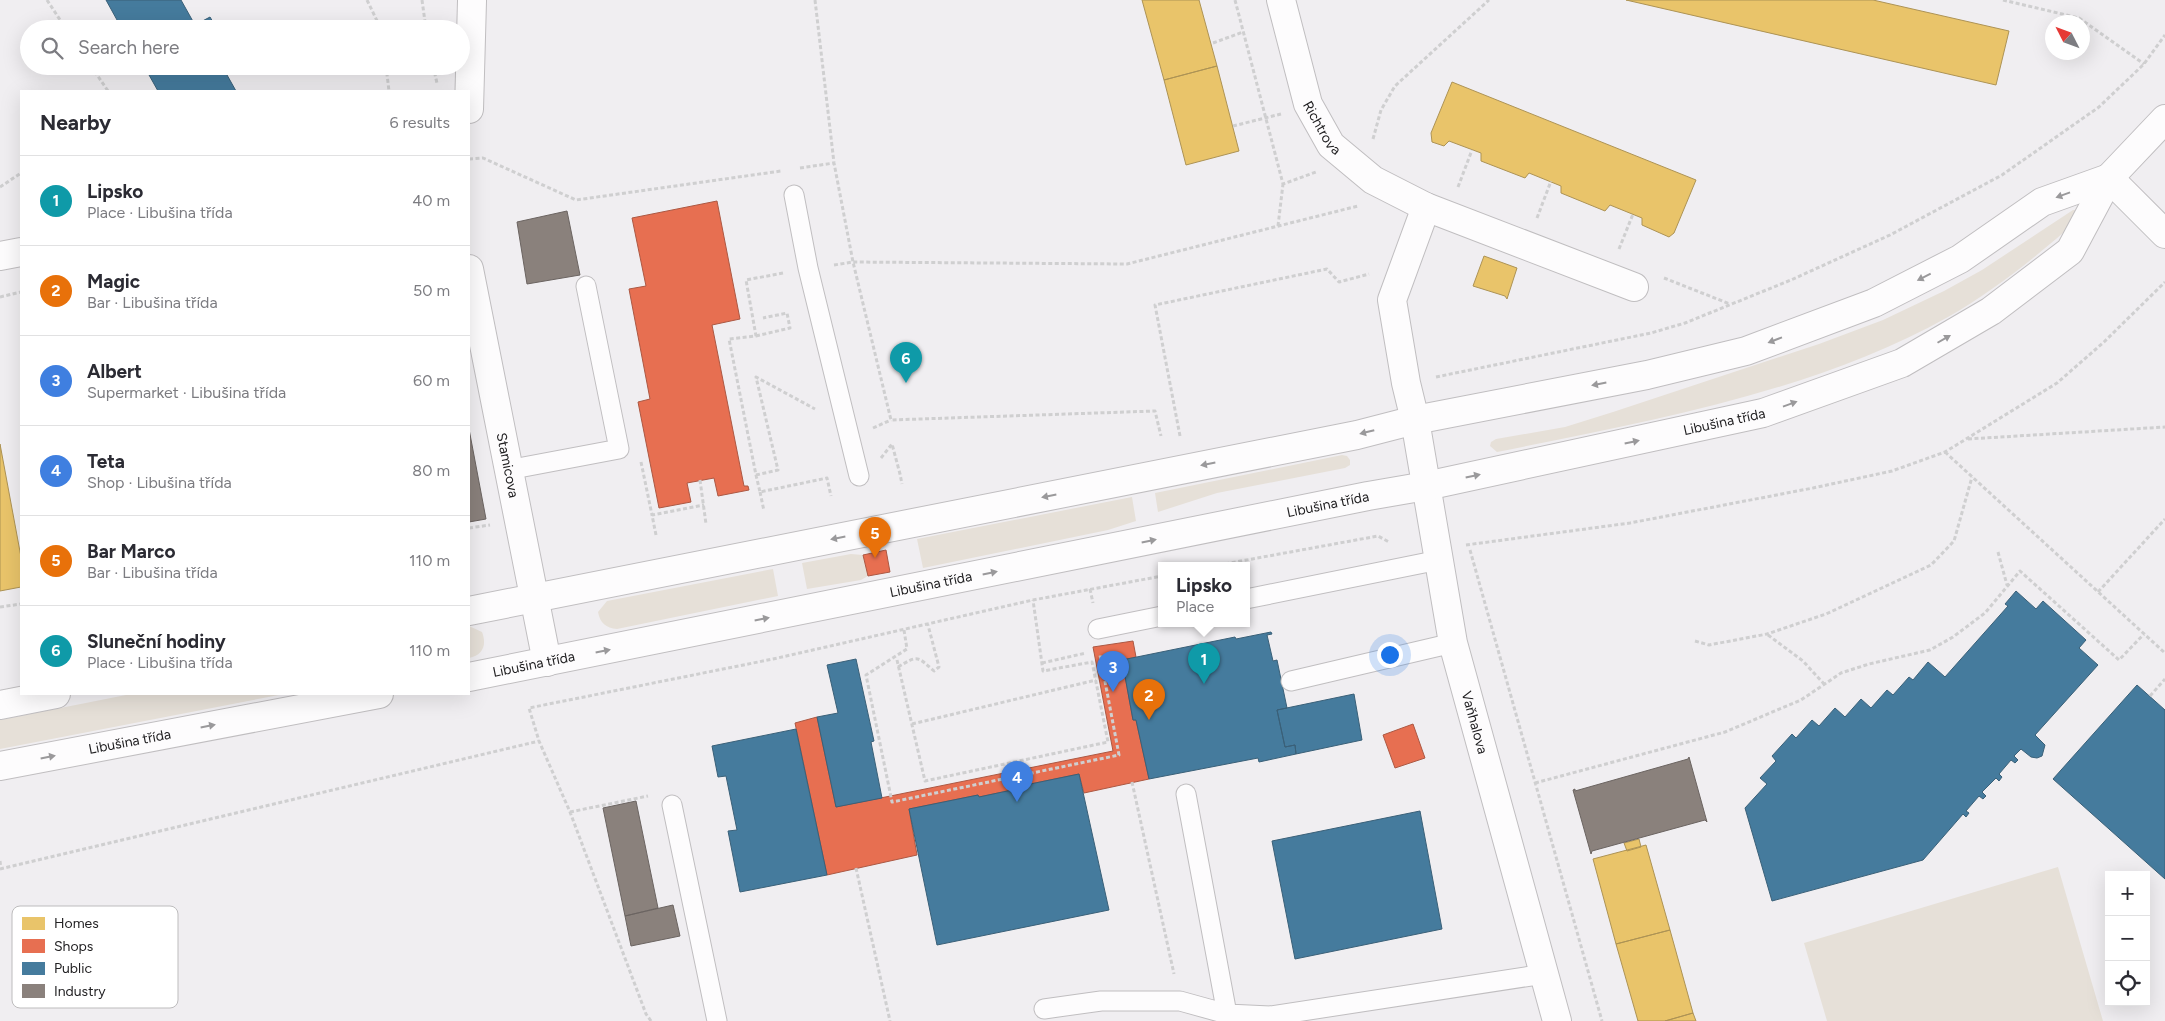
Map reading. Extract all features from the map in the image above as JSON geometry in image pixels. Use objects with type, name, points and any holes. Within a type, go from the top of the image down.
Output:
[{"type":"street","name":"Richtrova","points":[[1281,0],[1308,104],[1331,145],[1373,180],[1426,207],[1634,287]]},
{"type":"street","points":[[470,73],[472,1]]},
{"type":"street","points":[[470,75],[470,90]]},
{"type":"street","name":"Libušina třída","points":[[470,677],[1368,496],[1426,486],[1763,413],[1902,364],[1992,312],[2070,251],[2109,178],[2165,119]]},
{"type":"street","points":[[2109,178],[2165,234]]},
{"type":"street","name":"Libušina třída","points":[[470,611],[1357,435],[1415,420],[1647,374],[1746,351],[1874,303],[1960,259],[2042,202],[2109,178]]},
{"type":"street","points":[[1415,420],[1406,384],[1392,300],[1426,207]]},
{"type":"street","points":[[0,256],[20,252]]},
{"type":"street","name":"Stamicova","points":[[470,274],[547,662]]},
{"type":"street","name":"Vaňhalova","points":[[1415,420],[1453,643],[1557,1021]]},
{"type":"street","points":[[0,705],[51,695]]},
{"type":"street","name":"Libušina třída","points":[[0,766],[374,695]]},
{"type":"lane","points":[[794,195],[808,268],[859,476]]},
{"type":"lane","points":[[508,470],[619,449],[586,286]]},
{"type":"lane","points":[[1250,598],[1438,555]]},
{"type":"lane","points":[[1098,629],[1158,617]]},
{"type":"lane","points":[[1291,681],[1453,643]]},
{"type":"lane","points":[[1186,794],[1227,1014]]},
{"type":"lane","points":[[672,805],[716,1021]]},
{"type":"lane","points":[[1044,1009],[1101,1001],[1180,1002],[1227,1014],[1270,1016],[1544,974]]},
{"type":"path","points":[[47,0],[60,20]]},
{"type":"path","points":[[367,0],[377,20]]},
{"type":"path","points":[[422,0],[425,20]]},
{"type":"path","points":[[815,0],[834,163],[853,262],[891,420],[1155,411],[1161,436]]},
{"type":"path","points":[[1235,0],[1283,184],[1278,226]]},
{"type":"path","points":[[1371,146],[1381,110],[1395,86],[1489,0]]},
{"type":"path","points":[[2003,0],[2079,18],[2144,64]]},
{"type":"path","points":[[1213,43],[1243,32]]},
{"type":"path","points":[[1432,378],[1651,333],[1685,323],[1890,235],[2002,175],[2099,108],[2144,64],[2165,35]]},
{"type":"path","points":[[97,75],[107,90]]},
{"type":"path","points":[[387,75],[389,90]]},
{"type":"path","points":[[435,75],[439,90]]},
{"type":"path","points":[[1233,126],[1290,112]]},
{"type":"path","points":[[1455,195],[1472,150]]},
{"type":"path","points":[[470,159],[483,158],[576,200],[786,170]]},
{"type":"path","points":[[796,169],[834,163]]},
{"type":"path","points":[[1283,184],[1324,170]]},
{"type":"path","points":[[0,186],[20,174]]},
{"type":"path","points":[[1534,226],[1551,181]]},
{"type":"path","points":[[756,336],[746,280],[808,268],[853,262],[1127,264],[1361,206]]},
{"type":"path","points":[[1618,250],[1632,214]]},
{"type":"path","points":[[1180,436],[1154,305],[1328,269],[1339,282],[1375,272]]},
{"type":"path","points":[[1659,276],[1730,305]]},
{"type":"path","points":[[1438,555],[1469,544],[1630,523],[1813,488],[1892,471],[1945,452],[2056,383],[2104,342],[2165,282]]},
{"type":"path","points":[[0,297],[20,292]]},
{"type":"path","points":[[763,318],[787,312],[790,328],[756,336],[729,339],[764,511]]},
{"type":"path","points":[[756,475],[778,470],[756,378],[847,426]]},
{"type":"path","points":[[1968,439],[2165,427]]},
{"type":"path","points":[[878,462],[892,444],[902,484]]},
{"type":"path","points":[[619,449],[637,445],[656,535]]},
{"type":"path","points":[[1945,452],[2165,653]]},
{"type":"path","points":[[1695,641],[1710,645],[1767,634],[1826,614],[1931,565],[1954,541],[1972,477]]},
{"type":"path","points":[[760,492],[827,478],[831,496]]},
{"type":"path","points":[[700,480],[706,524]]},
{"type":"path","points":[[652,515],[704,505]]},
{"type":"path","points":[[2098,592],[2165,519]]},
{"type":"path","points":[[470,528],[490,525]]},
{"type":"path","points":[[1235,562],[1378,536],[1392,544]]},
{"type":"path","points":[[1469,544],[1602,1021]]},
{"type":"path","points":[[1998,552],[2007,586]]},
{"type":"path","points":[[1535,783],[1725,732],[1801,700],[1841,673],[1868,664],[1930,650],[1953,637],[1985,613],[2020,571],[2119,660],[2144,634]]},
{"type":"path","points":[[651,1021],[646,1014],[570,812],[539,741],[529,708],[773,659],[1033,600],[1158,577]]},
{"type":"path","points":[[897,660],[925,781],[1108,742],[1092,662],[1043,671],[1033,600]]},
{"type":"path","points":[[0,607],[20,604]]},
{"type":"path","points":[[898,667],[914,657],[920,658],[934,671],[939,667],[928,625]]},
{"type":"path","points":[[904,630],[906,649],[866,675],[892,802],[1119,755],[1100,650]]},
{"type":"path","points":[[1767,634],[1803,661],[1824,684]]},
{"type":"path","points":[[1042,662],[1090,652]]},
{"type":"path","points":[[2150,696],[2165,679]]},
{"type":"path","points":[[912,724],[1096,680]]},
{"type":"path","points":[[0,861],[0,869],[539,741]]},
{"type":"path","points":[[1132,782],[1180,1002]]},
{"type":"path","points":[[570,812],[639,797]]},
{"type":"path","points":[[856,868],[890,1021]]},
{"type":"shaded area","points":[[2073,210],[2077,210],[2078,220],[1982,296],[1948,317],[1897,343],[1842,366],[1786,385],[1670,416],[1497,452],[1490,446],[1491,442],[1496,439],[1565,427],[1613,412],[1819,344],[1883,320],[1944,291],[1982,270]]},
{"type":"shaded area","points":[[1342,455],[1347,456],[1350,460],[1350,465],[1345,468],[1217,493],[1158,512],[1155,493]]},
{"type":"shaded area","points":[[1132,497],[1136,521],[1108,530],[923,568],[917,539]]},
{"type":"shaded area","points":[[851,554],[863,555],[868,576],[861,580],[807,589],[802,563]]},
{"type":"shaded area","points":[[773,569],[778,596],[617,629],[604,624],[599,616],[598,612],[607,601]]},
{"type":"shaded area","points":[[470,626],[482,632],[484,641],[483,649],[474,657],[470,658]]},
{"type":"shaded area","points":[[126,695],[279,695],[0,749],[0,720]]},
{"type":"shaded area","points":[[2058,867],[2103,1021],[1827,1021],[1804,943]]},
{"type":"building: Homes","points":[[1142,0],[1199,0],[1217,66],[1164,80]]},
{"type":"building: Homes","points":[[1626,0],[1873,0],[2009,31],[1996,85]]},
{"type":"building: Homes","points":[[1217,66],[1239,151],[1186,165],[1164,80]]},
{"type":"building: Homes","points":[[1452,82],[1696,180],[1674,233],[1669,237],[1642,225],[1642,218],[1610,205],[1605,211],[1561,193],[1561,186],[1529,173],[1525,178],[1481,161],[1481,153],[1449,141],[1444,146],[1432,142],[1431,133]]},
{"type":"building: Homes","points":[[1484,256],[1517,268],[1507,299],[1505,296],[1473,286]]},
{"type":"building: Homes","points":[[0,444],[20,552],[20,587],[0,591]]},
{"type":"building: Homes","points":[[1639,839],[1641,847],[1627,851],[1624,843]]},
{"type":"building: Homes","points":[[1646,845],[1670,930],[1616,944],[1593,859]]},
{"type":"building: Homes","points":[[1670,930],[1693,1013],[1665,1021],[1638,1021],[1616,944]]},
{"type":"building: Homes","points":[[1693,1013],[1696,1021],[1665,1021]]},
{"type":"building: Shops","points":[[717,201],[740,319],[712,325],[744,486],[748,486],[749,490],[718,496],[714,478],[687,483],[691,502],[659,508],[638,402],[650,399],[629,289],[646,286],[632,218]]},
{"type":"building: Shops","points":[[886,550],[890,572],[868,576],[863,555]]},
{"type":"building: Shops","points":[[1133,641],[1136,657],[1122,660],[1133,720],[1136,720],[1149,779],[1084,793],[1079,774],[1011,788],[1012,790],[979,797],[978,795],[909,809],[917,855],[827,875],[795,723],[817,717],[836,807],[1113,751],[1093,647]]},
{"type":"building: Shops","points":[[1413,724],[1425,758],[1395,768],[1383,735]]},
{"type":"building: Public","points":[[106,0],[181,0],[192,20],[117,20]]},
{"type":"building: Public","points":[[149,75],[227,75],[235,90],[157,90]]},
{"type":"building: Public","points":[[2016,591],[2036,609],[2043,601],[2086,640],[2079,648],[2098,665],[2035,735],[2045,745],[2042,756],[2037,758],[2031,757],[2021,749],[2014,756],[2018,760],[2015,763],[2011,760],[1999,774],[2002,777],[1999,781],[1996,778],[1982,792],[1986,796],[1983,799],[1979,796],[1966,811],[1969,813],[1966,817],[1963,814],[1923,860],[1772,901],[1745,808],[1767,784],[1760,778],[1776,761],[1772,756],[1792,734],[1796,738],[1812,720],[1819,726],[1835,708],[1845,717],[1861,699],[1871,708],[1887,690],[1893,695],[1909,677],[1913,680],[1928,662],[1945,677],[2008,606],[2005,604]]},
{"type":"building: Public","points":[[1271,632],[1272,634],[1267,635],[1273,661],[1277,660],[1287,708],[1277,710],[1285,747],[1295,745],[1296,754],[1259,762],[1258,758],[1149,779],[1136,720],[1133,720],[1122,660],[1235,637],[1236,639]]},
{"type":"building: Public","points":[[856,659],[874,741],[871,742],[882,798],[836,807],[817,717],[838,713],[827,665]]},
{"type":"building: Public","points":[[2137,685],[2165,710],[2165,879],[2053,779]]},
{"type":"building: Public","points":[[1354,694],[1362,740],[1296,754],[1295,745],[1285,747],[1277,710]]},
{"type":"building: Public","points":[[796,729],[827,875],[740,892],[728,831],[737,830],[726,776],[718,777],[712,746]]},
{"type":"building: Public","points":[[1079,774],[1109,910],[937,945],[909,809],[978,795],[979,797],[1012,790],[1011,788]]},
{"type":"building: Public","points":[[1420,811],[1442,929],[1295,959],[1272,841]]},
{"type":"building: Industry","points":[[567,211],[580,275],[527,284],[517,222]]},
{"type":"building: Industry","points":[[470,434],[486,519],[470,522]]},
{"type":"building: Industry","points":[[1689,757],[1707,822],[1705,820],[1592,851],[1591,854],[1573,790],[1688,759]]},
{"type":"building: Industry","points":[[636,801],[658,908],[625,916],[603,808]]},
{"type":"building: Industry","points":[[673,905],[680,936],[631,946],[625,916]]},
{"type":"place","name":"Sluneční hodiny","points":[[906,383]]},
{"type":"place","name":"Bar Marco","points":[[875,558]]},
{"type":"place","name":"Lipsko","points":[[1204,684]]},
{"type":"place","name":"Albert","points":[[1113,692]]},
{"type":"place","name":"Magic","points":[[1149,720]]},
{"type":"place","name":"Teta","points":[[1017,802]]}]
